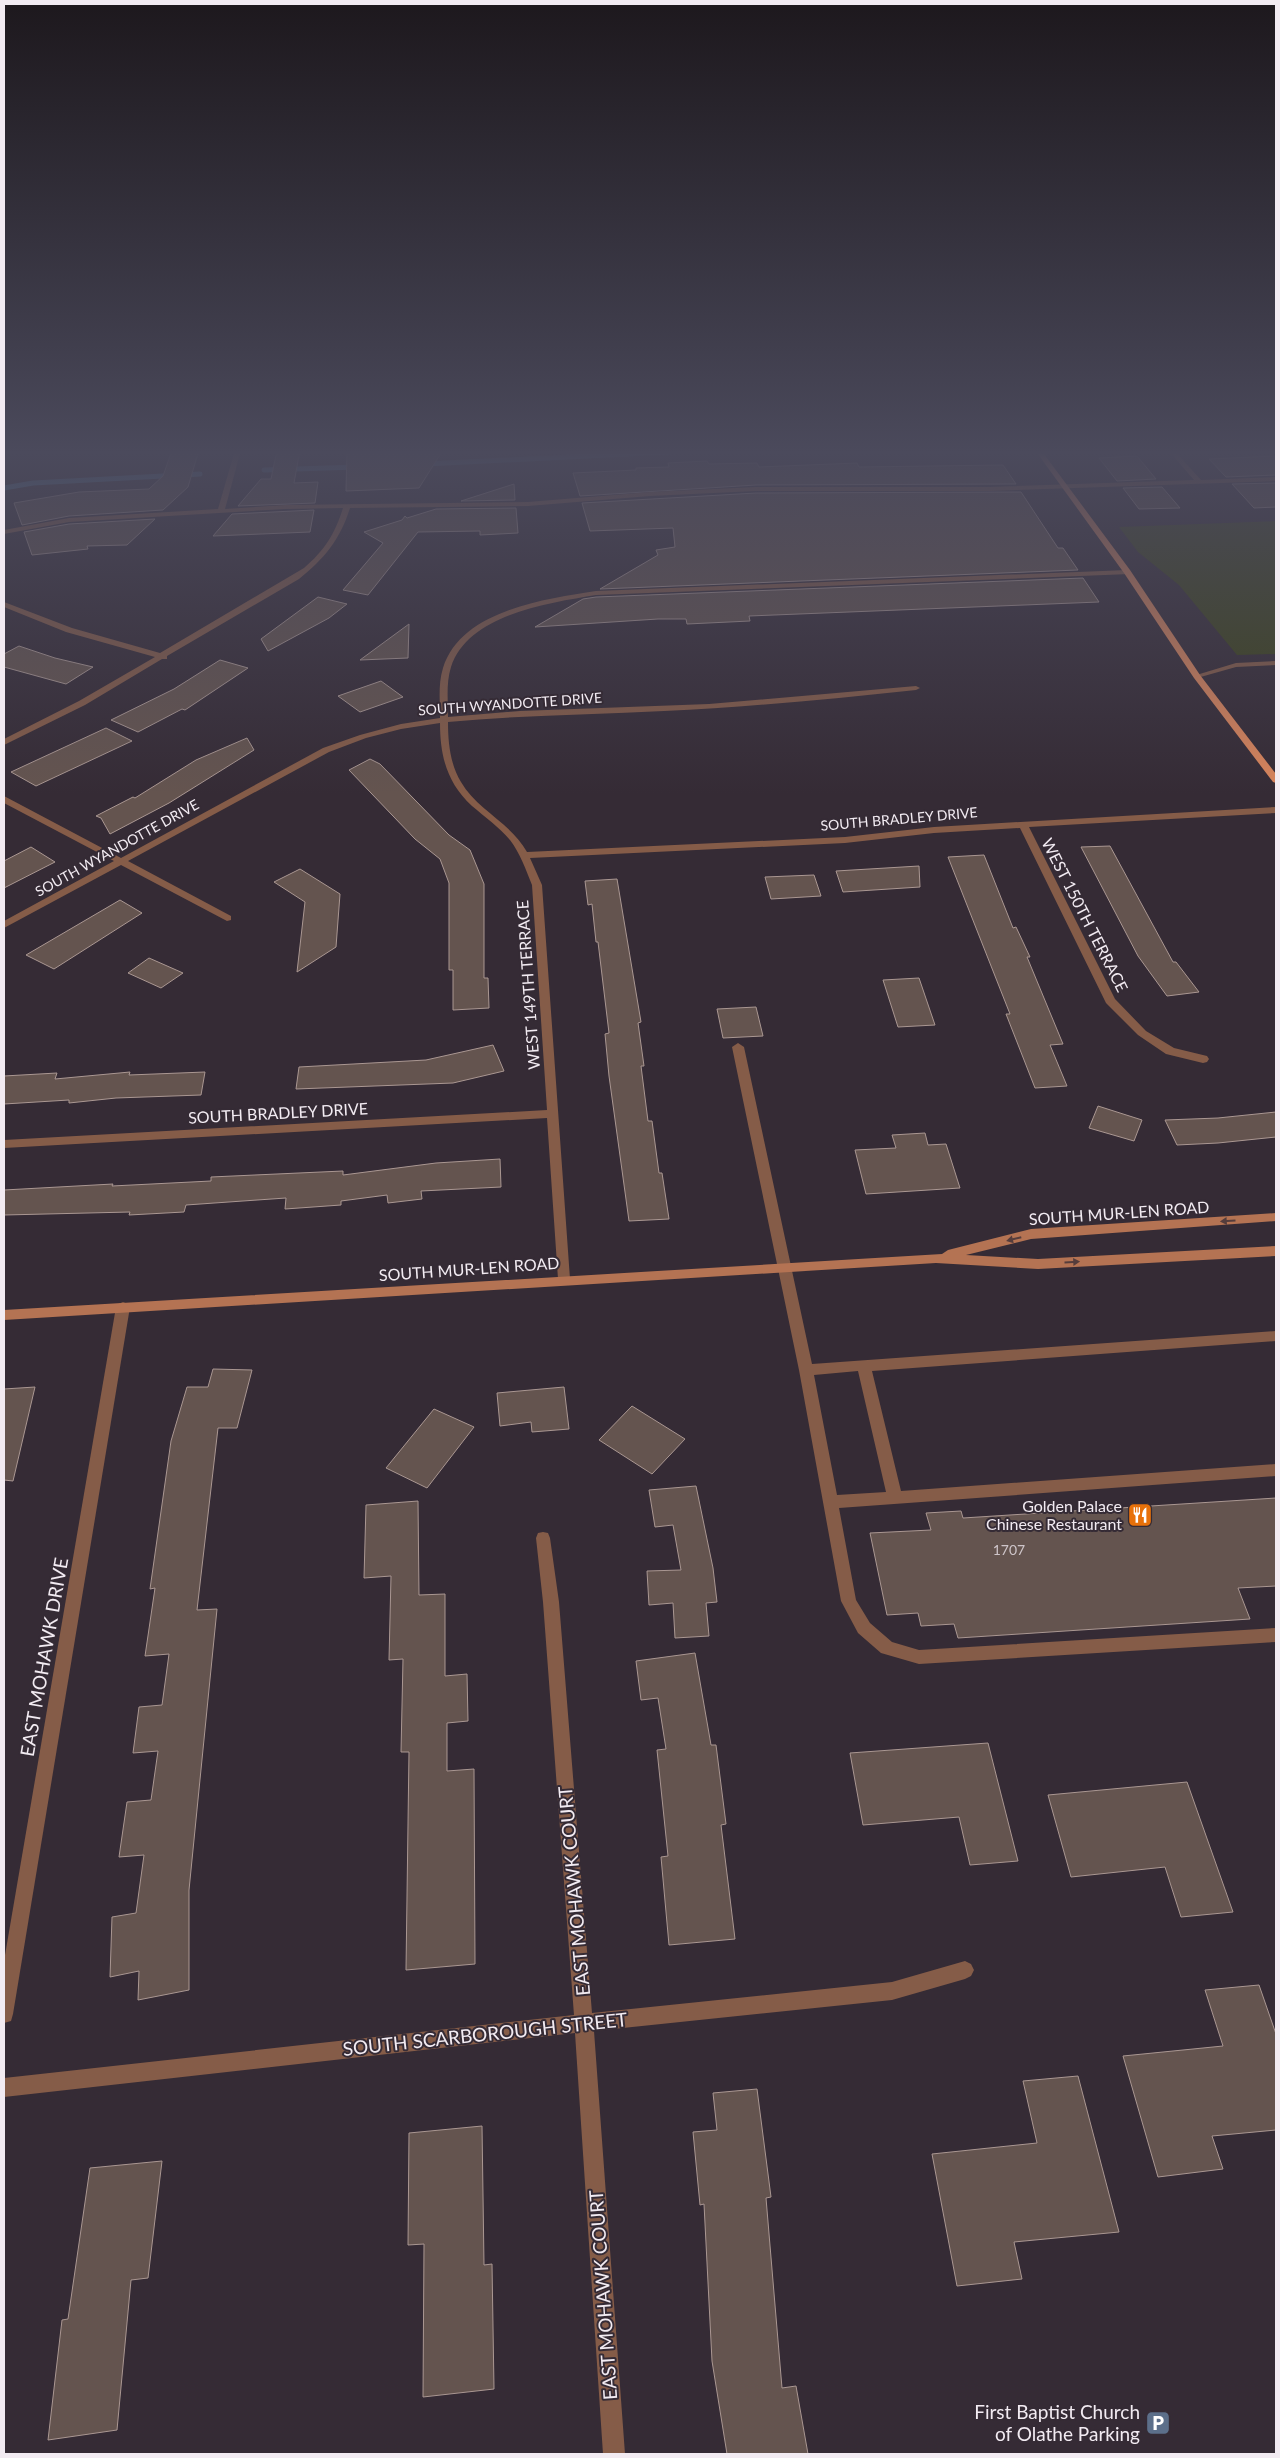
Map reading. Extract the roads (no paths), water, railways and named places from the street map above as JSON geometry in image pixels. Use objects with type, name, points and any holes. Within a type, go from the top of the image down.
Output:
[{"type":"main road","points":[[1122,565],[1197,676],[1276,780]]},
{"type":"main road","name":"SOUTH MUR-LEN ROAD","points":[[936,1258],[1031,1234],[1276,1217]]},
{"type":"main road","name":"SOUTH MUR-LEN ROAD","points":[[4,1314],[936,1258],[1038,1264],[1276,1251]]},
{"type":"street","points":[[4,742],[82,703],[164,657],[288,583],[313,565]]},
{"type":"street","name":"WEST 149TH TERRACE","points":[[564,1279],[540,910],[536,885],[524,855],[512,837],[470,798],[457,783],[448,765],[444,747],[447,666],[455,650],[466,639],[500,617],[560,598],[623,592],[1127,572]]},
{"type":"street","points":[[4,604],[70,630],[164,657]]},
{"type":"street","points":[[1197,676],[1236,665],[1276,663]]},
{"type":"street","name":"SOUTH WYANDOTTE DRIVE","points":[[4,925],[326,750],[374,732],[444,720],[790,702],[916,688]]},
{"type":"street","points":[[4,799],[227,918]]},
{"type":"street","name":"SOUTH BRADLEY DRIVE","points":[[524,855],[846,840],[934,830],[1276,810]]},
{"type":"street","name":"WEST 150TH TERRACE","points":[[1023,824],[1110,1001],[1142,1033],[1170,1051],[1203,1059]]},
{"type":"street","points":[[738,1047],[806,1370],[849,1601],[864,1628],[887,1648],[919,1656],[1276,1635]]},
{"type":"street","name":"SOUTH BRADLEY DRIVE","points":[[4,1144],[553,1114]]},
{"type":"street","name":"EAST MOHAWK DRIVE","points":[[4,2014],[123,1307]]},
{"type":"street","points":[[806,1370],[1276,1336]]},
{"type":"street","points":[[864,1366],[895,1498]]},
{"type":"street","points":[[831,1502],[1276,1470]]},
{"type":"street","name":"EAST MOHAWK COURT","points":[[543,1538],[551,1602],[584,2023],[614,2454]]},
{"type":"street","name":"SOUTH SCARBOROUGH STREET","points":[[4,2088],[584,2023],[892,1992],[965,1970]]},
{"type":"place","name":"Golden Palace Chinese Restaurant","points":[[1140,1515]]},
{"type":"place","name":"First Baptist Church of Olathe Parking","points":[[1158,2423]]}]
